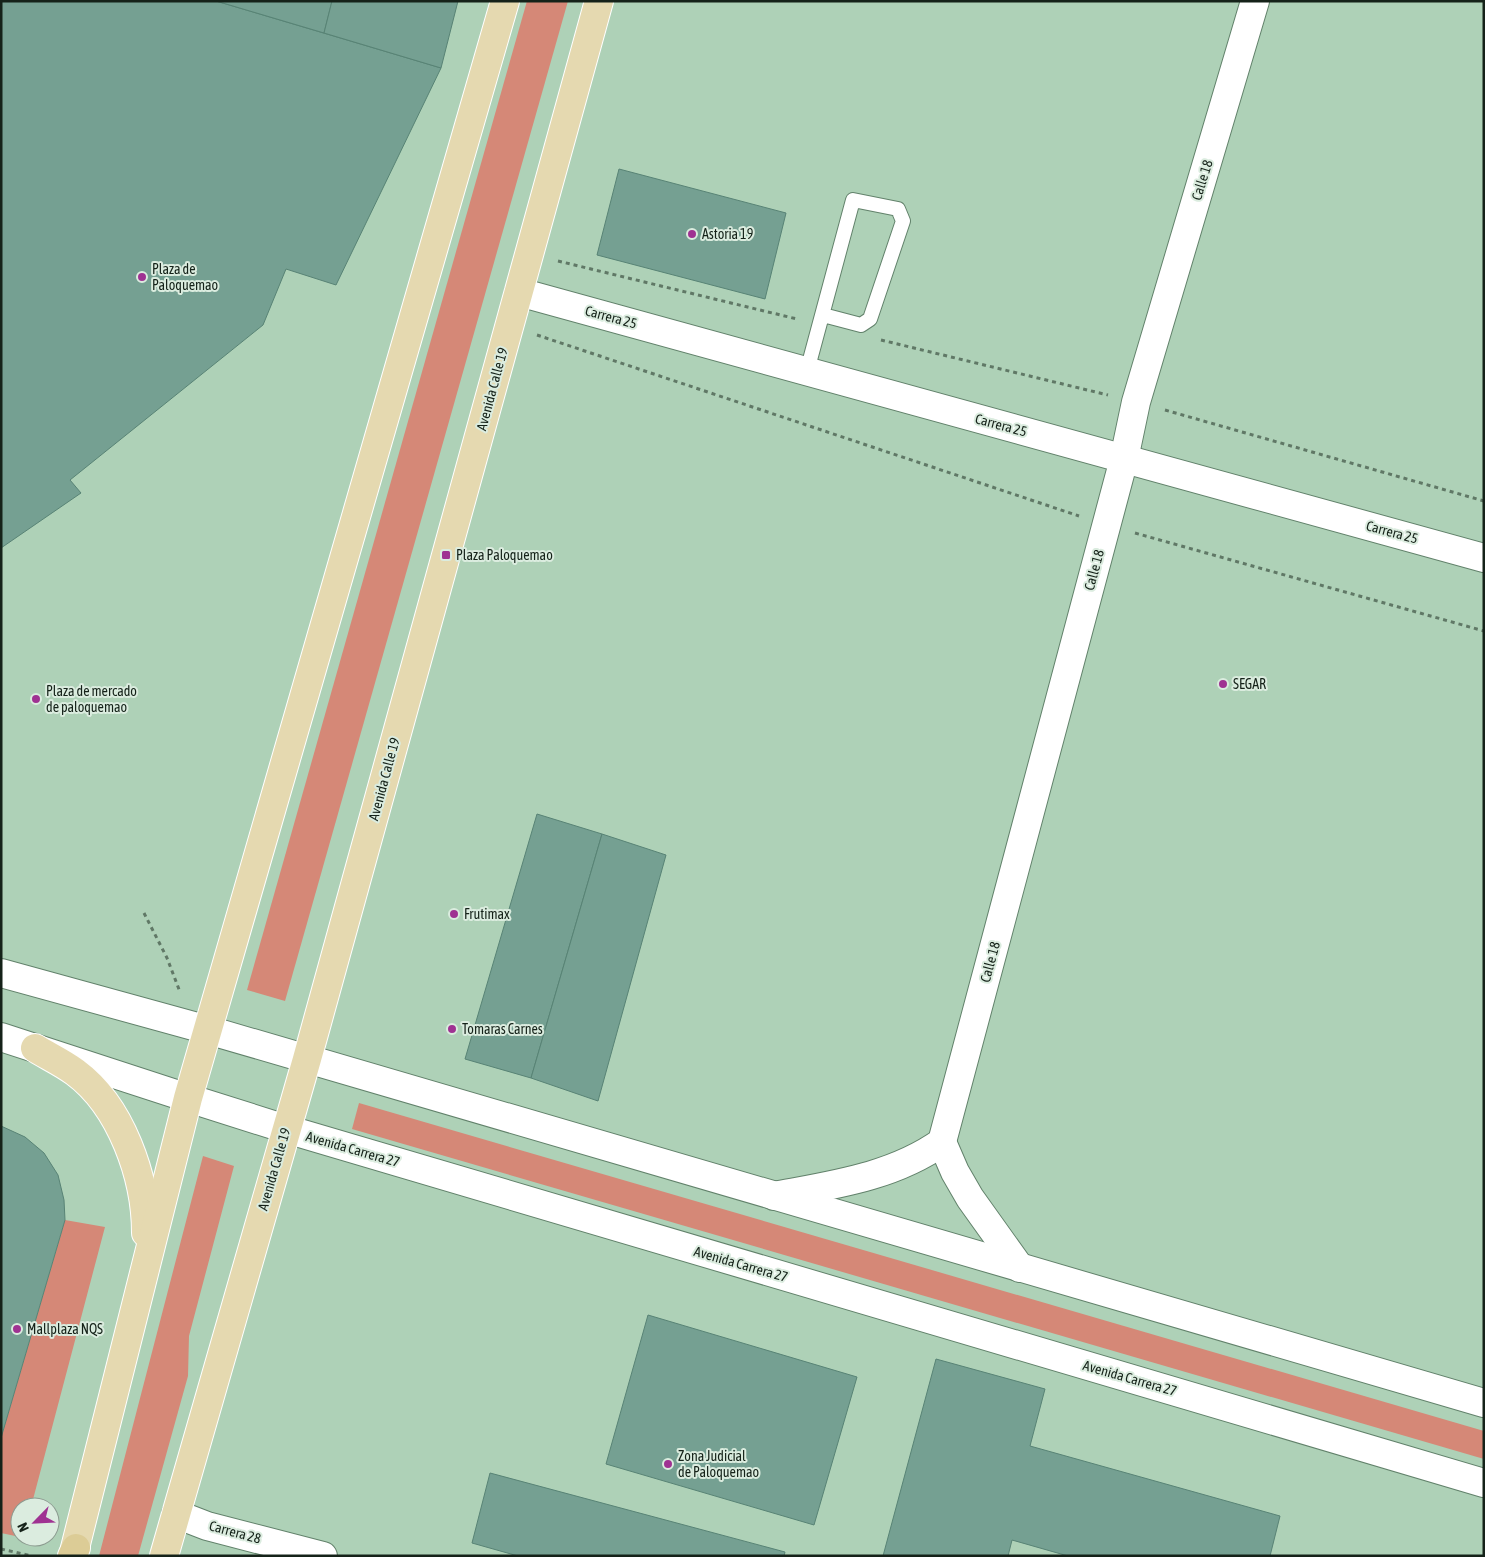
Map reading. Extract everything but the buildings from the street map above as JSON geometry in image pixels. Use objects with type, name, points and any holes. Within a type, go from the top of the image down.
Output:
[{"type":"main road","points":[[74,1553],[188,1098],[505,1]]},
{"type":"main road","name":"Avenida Calle 19","points":[[164,1556],[307,1059],[598,1]]},
{"type":"main road","points":[[35,1048],[75,1072],[94,1090],[107,1105],[126,1138],[139,1176],[144,1204],[146,1263]]},
{"type":"street","name":"Calle 18","points":[[942,1142],[1124,458],[1136,402],[1255,1]]},
{"type":"street","name":"Carrera 25","points":[[519,292],[1484,558]]},
{"type":"street","points":[[1,973],[208,1030],[1484,1404]]},
{"type":"street","name":"Avenida Carrera 27","points":[[1,1037],[286,1129],[1484,1482]]},
{"type":"street","points":[[774,1196],[863,1178],[894,1168],[924,1154],[942,1142],[955,1172],[970,1198],[1020,1268]]},
{"type":"street","name":"Carrera 28","points":[[176,1514],[207,1526],[323,1556]]},
{"type":"lane","points":[[807,371],[853,200],[898,208],[903,221],[870,319],[860,324],[823,315]]},
{"type":"path","points":[[509,325],[1106,525],[1484,631]]},
{"type":"path","points":[[1136,402],[1484,502]]},
{"type":"path","points":[[144,914],[167,958],[180,992]]},
{"type":"path","points":[[1,1549],[32,1556]]},
{"type":"shaded area","points":[[527,1],[568,1],[285,1001],[247,990]]},
{"type":"shaded area","points":[[359,1103],[1484,1431],[1484,1459],[352,1129]]},
{"type":"shaded area","points":[[203,1156],[234,1166],[189,1336],[188,1376],[138,1556],[99,1556]]},
{"type":"shaded area","points":[[65,1220],[105,1227],[34,1497],[10,1497],[10,1535],[1,1533],[1,1438]]},
{"type":"place","name":"Astoria 19","points":[[692,234]]},
{"type":"place","name":"Plaza de Paloquemao","points":[[142,277]]},
{"type":"place","name":"Plaza Paloquemao","points":[[446,555]]},
{"type":"place","name":"SEGAR","points":[[1223,684]]},
{"type":"place","name":"Plaza de mercado de paloquemao","points":[[36,699]]},
{"type":"place","name":"Frutimax","points":[[454,914]]},
{"type":"place","name":"Tomaras Carnes","points":[[452,1029]]},
{"type":"place","name":"Mallplaza NQS","points":[[17,1329]]},
{"type":"place","name":"Zona Judicial de Paloquemao","points":[[668,1464]]}]
